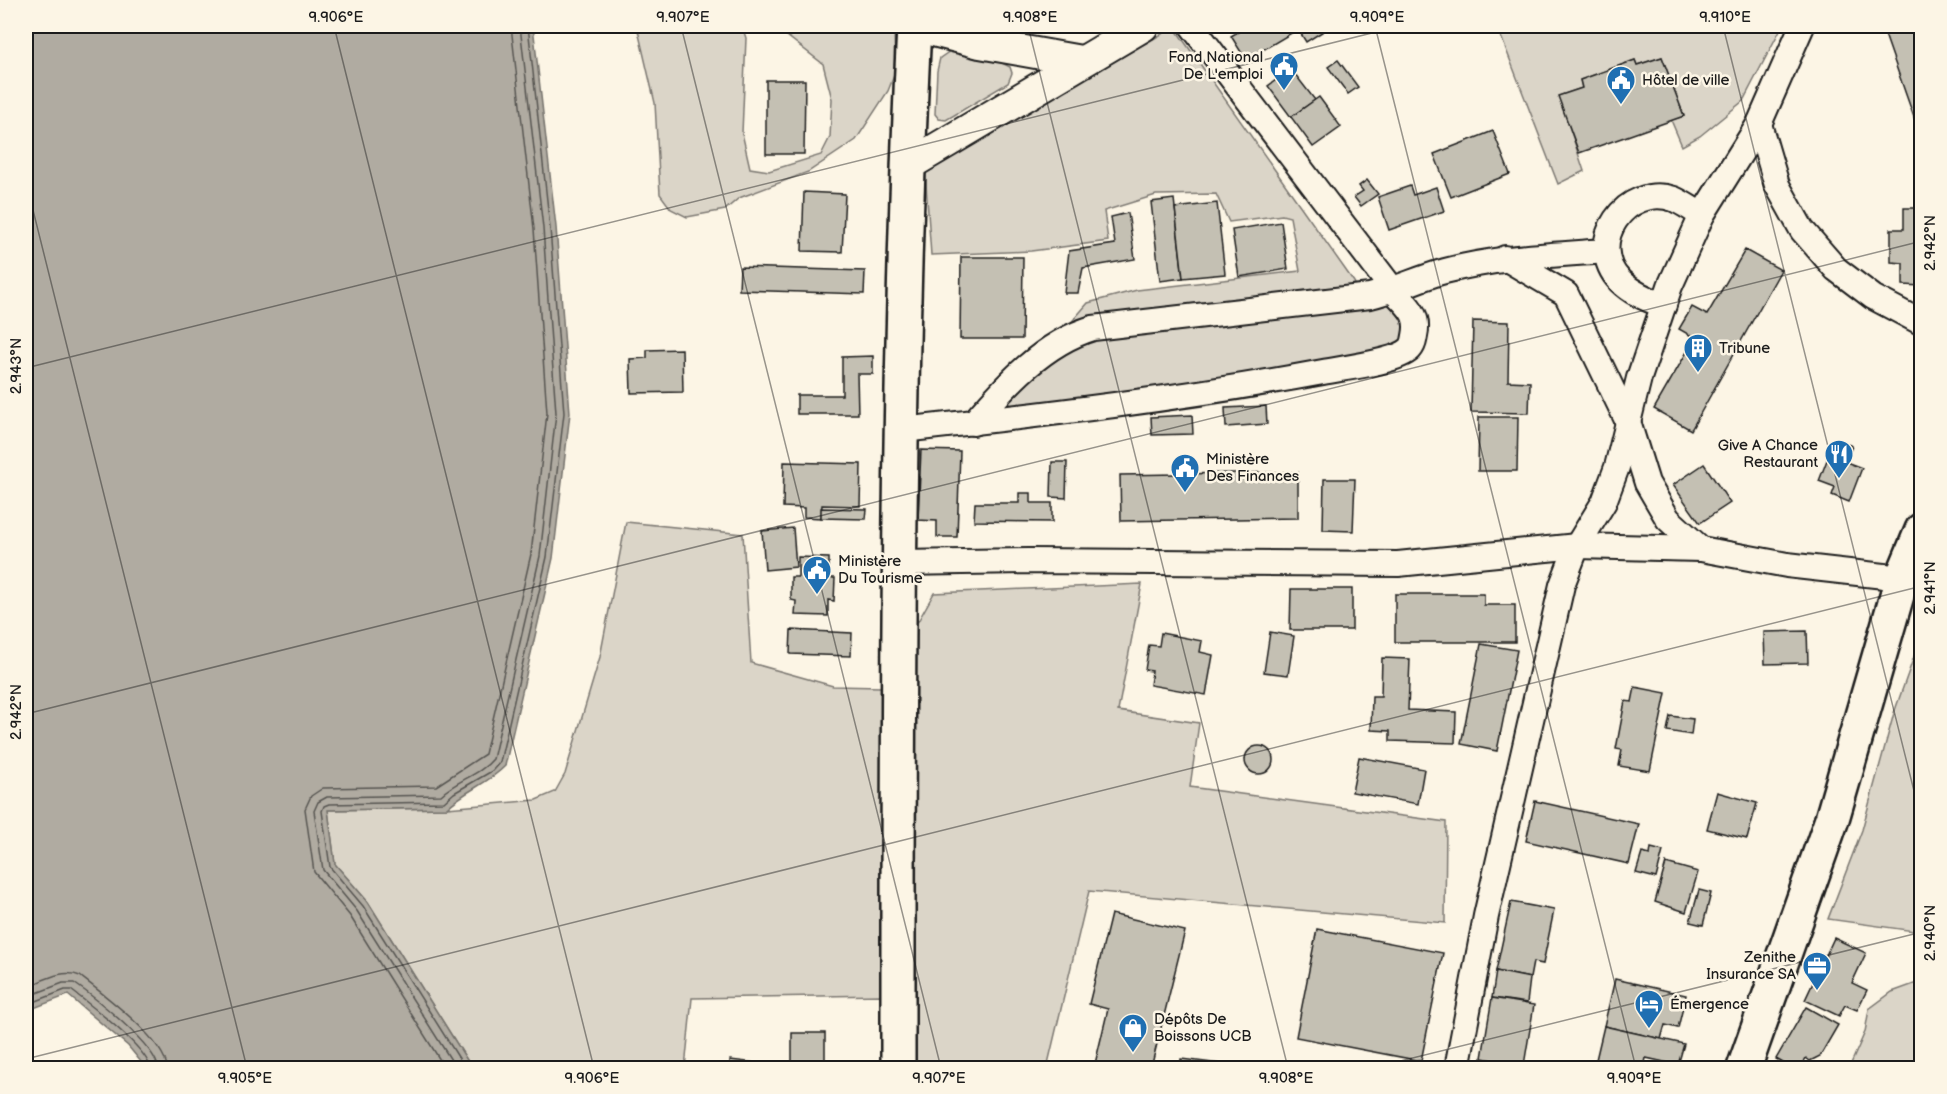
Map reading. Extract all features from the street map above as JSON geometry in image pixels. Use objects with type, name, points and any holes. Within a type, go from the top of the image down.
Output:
[{"type":"main road","points":[[898,1068],[902,430],[907,166],[914,26]]},
{"type":"main road","points":[[1744,1068],[1832,819],[1912,578],[1922,530]]},
{"type":"street","points":[[914,26],[980,43],[1082,61]]},
{"type":"street","points":[[907,166],[1143,26]]},
{"type":"street","points":[[902,430],[973,423],[1250,386],[1378,362],[1404,353],[1414,344],[1417,327],[1416,318],[1411,310],[1393,291],[1192,26]]},
{"type":"street","points":[[1457,1068],[1486,916],[1562,585],[1577,546],[1604,502],[1617,467],[1639,378],[1670,285],[1702,215],[1759,124],[1802,26]]},
{"type":"street","points":[[1759,124],[1777,185],[1802,230],[1836,269],[1873,297],[1922,322]]},
{"type":"street","points":[[1664,305],[1646,300],[1620,281],[1610,267],[1606,251],[1607,234],[1614,219],[1626,206],[1641,199],[1658,196],[1674,200],[1702,215]]},
{"type":"street","points":[[973,423],[1004,387],[1045,352],[1078,332],[1093,328],[1347,299],[1393,291],[1443,272],[1505,258],[1606,251]]},
{"type":"street","points":[[1505,258],[1566,294],[1629,422],[1647,483],[1668,519],[1701,549]]},
{"type":"street","points":[[900,562],[1398,564],[1577,546],[1701,549],[1787,565],[1912,578]]},
{"type":"shaded area","points":[[637,26],[742,26],[746,38],[742,133],[750,168],[769,171],[821,155],[830,137],[832,99],[823,64],[777,26],[894,26],[895,73],[888,91],[856,140],[808,172],[739,198],[725,210],[687,217],[671,209],[660,194],[655,103]]},
{"type":"shaded area","points":[[1497,26],[1782,26],[1743,101],[1700,136],[1682,146],[1671,120],[1684,116],[1662,57],[1637,65],[1635,60],[1580,80],[1582,88],[1559,96],[1584,171],[1558,184]]},
{"type":"shaded area","points":[[1174,27],[1354,282],[1362,299],[1392,293],[1407,337],[1379,358],[972,421],[1061,334],[1088,303],[1137,290],[1300,271],[1290,217],[1282,215],[1229,222],[1216,194],[1156,195],[1104,211],[1108,241],[1031,251],[931,255],[925,170]]},
{"type":"shaded area","points":[[950,51],[998,61],[1010,67],[1012,73],[1008,83],[946,120],[939,119],[935,114],[937,71],[940,58]]},
{"type":"shaded area","points":[[626,522],[743,534],[751,663],[833,686],[881,687],[934,593],[1142,584],[1118,711],[1199,723],[1190,787],[1446,822],[1445,923],[1089,891],[1047,1068],[881,1068],[884,995],[692,998],[685,1068],[472,1068],[368,902],[335,864],[328,810],[447,808],[536,800],[555,792],[565,774],[600,657]]},
{"type":"shaded area","points":[[1921,641],[1921,932],[1828,919],[1862,830],[1894,713]]},
{"type":"shaded area","points":[[1921,974],[1921,1068],[1851,1068],[1865,1032],[1869,1009],[1892,992],[1917,983]]},
{"type":"water","points":[[26,26],[533,26],[556,227],[570,413],[553,558],[505,766],[447,808],[328,810],[335,864],[368,902],[472,1068],[146,1068],[128,1046],[68,995],[26,1011]]},
{"type":"building","points":[[1248,26],[1322,26],[1325,30],[1306,42],[1298,29],[1246,60],[1231,36]]},
{"type":"building","points":[[1882,26],[1921,26],[1922,125],[1917,126]]},
{"type":"building","name":"Hôtel de ville","points":[[1662,57],[1684,116],[1579,153],[1558,96],[1582,88],[1580,80],[1635,60],[1637,65]]},
{"type":"building","points":[[1338,60],[1358,87],[1348,94],[1328,67]]},
{"type":"building","points":[[1291,69],[1315,100],[1291,117],[1268,86]]},
{"type":"building","points":[[766,80],[805,80],[804,154],[766,154]]},
{"type":"building","points":[[1319,97],[1341,127],[1313,147],[1291,117]]},
{"type":"building","points":[[1493,131],[1510,174],[1451,197],[1434,154]]},
{"type":"building","points":[[1367,180],[1378,194],[1361,206],[1354,197],[1363,191],[1359,186]]},
{"type":"building","points":[[1410,186],[1413,195],[1436,187],[1444,211],[1389,230],[1378,197]]},
{"type":"building","points":[[804,192],[845,194],[842,252],[802,251]]},
{"type":"building","points":[[1174,199],[1183,278],[1160,281],[1151,202]]},
{"type":"building","points":[[1217,203],[1225,274],[1183,278],[1175,208]]},
{"type":"building","points":[[1904,208],[1922,208],[1922,286],[1903,285],[1903,263],[1891,262],[1891,229],[1904,229]]},
{"type":"building","points":[[1128,213],[1135,259],[1083,268],[1078,293],[1064,293],[1069,251],[1115,244],[1111,217]]},
{"type":"building","points":[[1281,222],[1288,269],[1239,277],[1232,230]]},
{"type":"building","name":"Tribune","points":[[1745,250],[1781,270],[1691,430],[1654,409],[1695,338],[1679,329],[1692,307],[1707,315]]},
{"type":"building","points":[[961,257],[1023,257],[1022,339],[960,339]]},
{"type":"building","points":[[740,267],[865,271],[864,294],[739,290]]},
{"type":"building","points":[[1473,321],[1509,322],[1508,381],[1530,382],[1529,413],[1471,412]]},
{"type":"building","points":[[682,349],[683,392],[631,393],[630,359],[647,358],[647,350]]},
{"type":"building","points":[[873,356],[873,374],[857,374],[858,414],[797,414],[797,395],[842,395],[842,357]]},
{"type":"building","points":[[1266,406],[1267,424],[1226,427],[1225,408]]},
{"type":"building","points":[[1192,415],[1193,434],[1152,435],[1151,417]]},
{"type":"building","points":[[1479,417],[1518,417],[1517,471],[1478,471]]},
{"type":"building","points":[[1835,439],[1852,446],[1846,462],[1862,468],[1849,502],[1832,495],[1835,487],[1819,481]]},
{"type":"building","points":[[921,450],[960,451],[957,537],[937,537],[937,521],[918,520]]},
{"type":"building","points":[[784,462],[861,464],[860,506],[822,505],[821,518],[804,517],[804,508],[783,507]]},
{"type":"building","points":[[1052,462],[1067,462],[1066,498],[1051,497]]},
{"type":"building","points":[[1704,464],[1730,503],[1700,523],[1673,485]]},
{"type":"building","points":[[1298,472],[1298,518],[1121,521],[1120,475]]},
{"type":"building","points":[[1324,479],[1355,479],[1353,531],[1323,530]]},
{"type":"building","points":[[1019,493],[1031,493],[1031,503],[1052,503],[1052,522],[974,521],[975,503],[1019,503]]},
{"type":"building","points":[[821,508],[867,509],[866,519],[821,518]]},
{"type":"building","points":[[793,528],[796,567],[765,570],[762,531]]},
{"type":"building","points":[[798,557],[829,558],[829,578],[835,578],[834,601],[828,600],[828,616],[795,615],[796,601],[791,600],[791,577],[798,577]]},
{"type":"building","points":[[1291,589],[1352,589],[1352,630],[1290,630]]},
{"type":"building","points":[[1395,594],[1484,594],[1484,605],[1515,605],[1515,642],[1395,642]]},
{"type":"building","points":[[791,630],[852,633],[851,656],[790,654]]},
{"type":"building","points":[[1807,631],[1808,663],[1765,664],[1764,632]]},
{"type":"building","points":[[1270,632],[1294,636],[1288,675],[1264,672]]},
{"type":"building","points":[[1161,633],[1202,641],[1200,652],[1213,655],[1206,695],[1150,685],[1152,671],[1145,670],[1149,645],[1159,646]]},
{"type":"building","points":[[1481,644],[1517,650],[1497,751],[1461,744]]},
{"type":"building","points":[[1382,658],[1410,659],[1408,710],[1456,712],[1455,743],[1390,741],[1390,731],[1371,730],[1372,696],[1381,696]]},
{"type":"building","points":[[1635,687],[1666,693],[1650,771],[1619,766],[1622,750],[1616,749],[1625,701],[1632,702]]},
{"type":"building","points":[[1670,716],[1693,719],[1691,735],[1667,731]]},
{"type":"building","points":[[1259,746],[1269,750],[1273,760],[1269,770],[1259,774],[1249,770],[1245,760],[1249,750]]},
{"type":"building","points":[[1359,757],[1424,769],[1418,804],[1352,792]]},
{"type":"building","points":[[1717,792],[1757,803],[1747,839],[1707,829]]},
{"type":"building","points":[[1535,801],[1639,824],[1629,864],[1526,841]]},
{"type":"building","points":[[1651,848],[1663,851],[1656,878],[1636,873],[1642,853],[1650,855]]},
{"type":"building","points":[[1666,863],[1698,872],[1686,912],[1655,902]]},
{"type":"building","points":[[1699,890],[1711,893],[1703,925],[1690,922]]},
{"type":"building","points":[[1511,902],[1554,910],[1543,964],[1533,962],[1530,978],[1496,971]]},
{"type":"building","points":[[1111,914],[1185,931],[1151,1068],[1094,1068],[1108,1009],[1089,1004]]},
{"type":"building","points":[[1317,929],[1443,953],[1421,1061],[1296,1037]]},
{"type":"building","points":[[1834,938],[1866,953],[1852,983],[1867,990],[1857,1010],[1845,1005],[1839,1016],[1805,1000]]},
{"type":"building","points":[[1496,971],[1530,978],[1527,1003],[1492,998]]},
{"type":"building","points":[[1615,979],[1686,995],[1678,1028],[1665,1025],[1661,1039],[1604,1026]]},
{"type":"building","points":[[1492,998],[1534,1005],[1524,1065],[1482,1058]]},
{"type":"building","points":[[1806,1007],[1838,1025],[1820,1056],[1810,1061],[1806,1058],[1800,1068],[1792,1068],[1776,1059]]},
{"type":"building","points":[[1604,1026],[1684,1044],[1678,1065],[1646,1058],[1644,1068],[1617,1068],[1595,1064]]},
{"type":"building","points":[[792,1033],[825,1033],[825,1068],[792,1068]]},
{"type":"building","points":[[1181,1059],[1253,1068],[1180,1068]]},
{"type":"building","points":[[730,1060],[783,1066],[783,1068],[730,1068]]},
{"type":"place","name":"Fond National De L'emploi","points":[[1284,92]]},
{"type":"place","name":"Hôtel de ville","points":[[1621,106]]},
{"type":"place","name":"Tribune","points":[[1698,374]]},
{"type":"place","name":"Give A Chance Restaurant","points":[[1839,480]]},
{"type":"place","name":"Ministère Des Finances","points":[[1185,494]]},
{"type":"place","name":"Ministère Du Tourisme","points":[[817,596]]},
{"type":"place","name":"Zenithe Insurance SA","points":[[1817,992]]},
{"type":"place","name":"Émergence","points":[[1649,1030]]},
{"type":"place","name":"Dépôts De Boissons UCB","points":[[1133,1054]]}]
